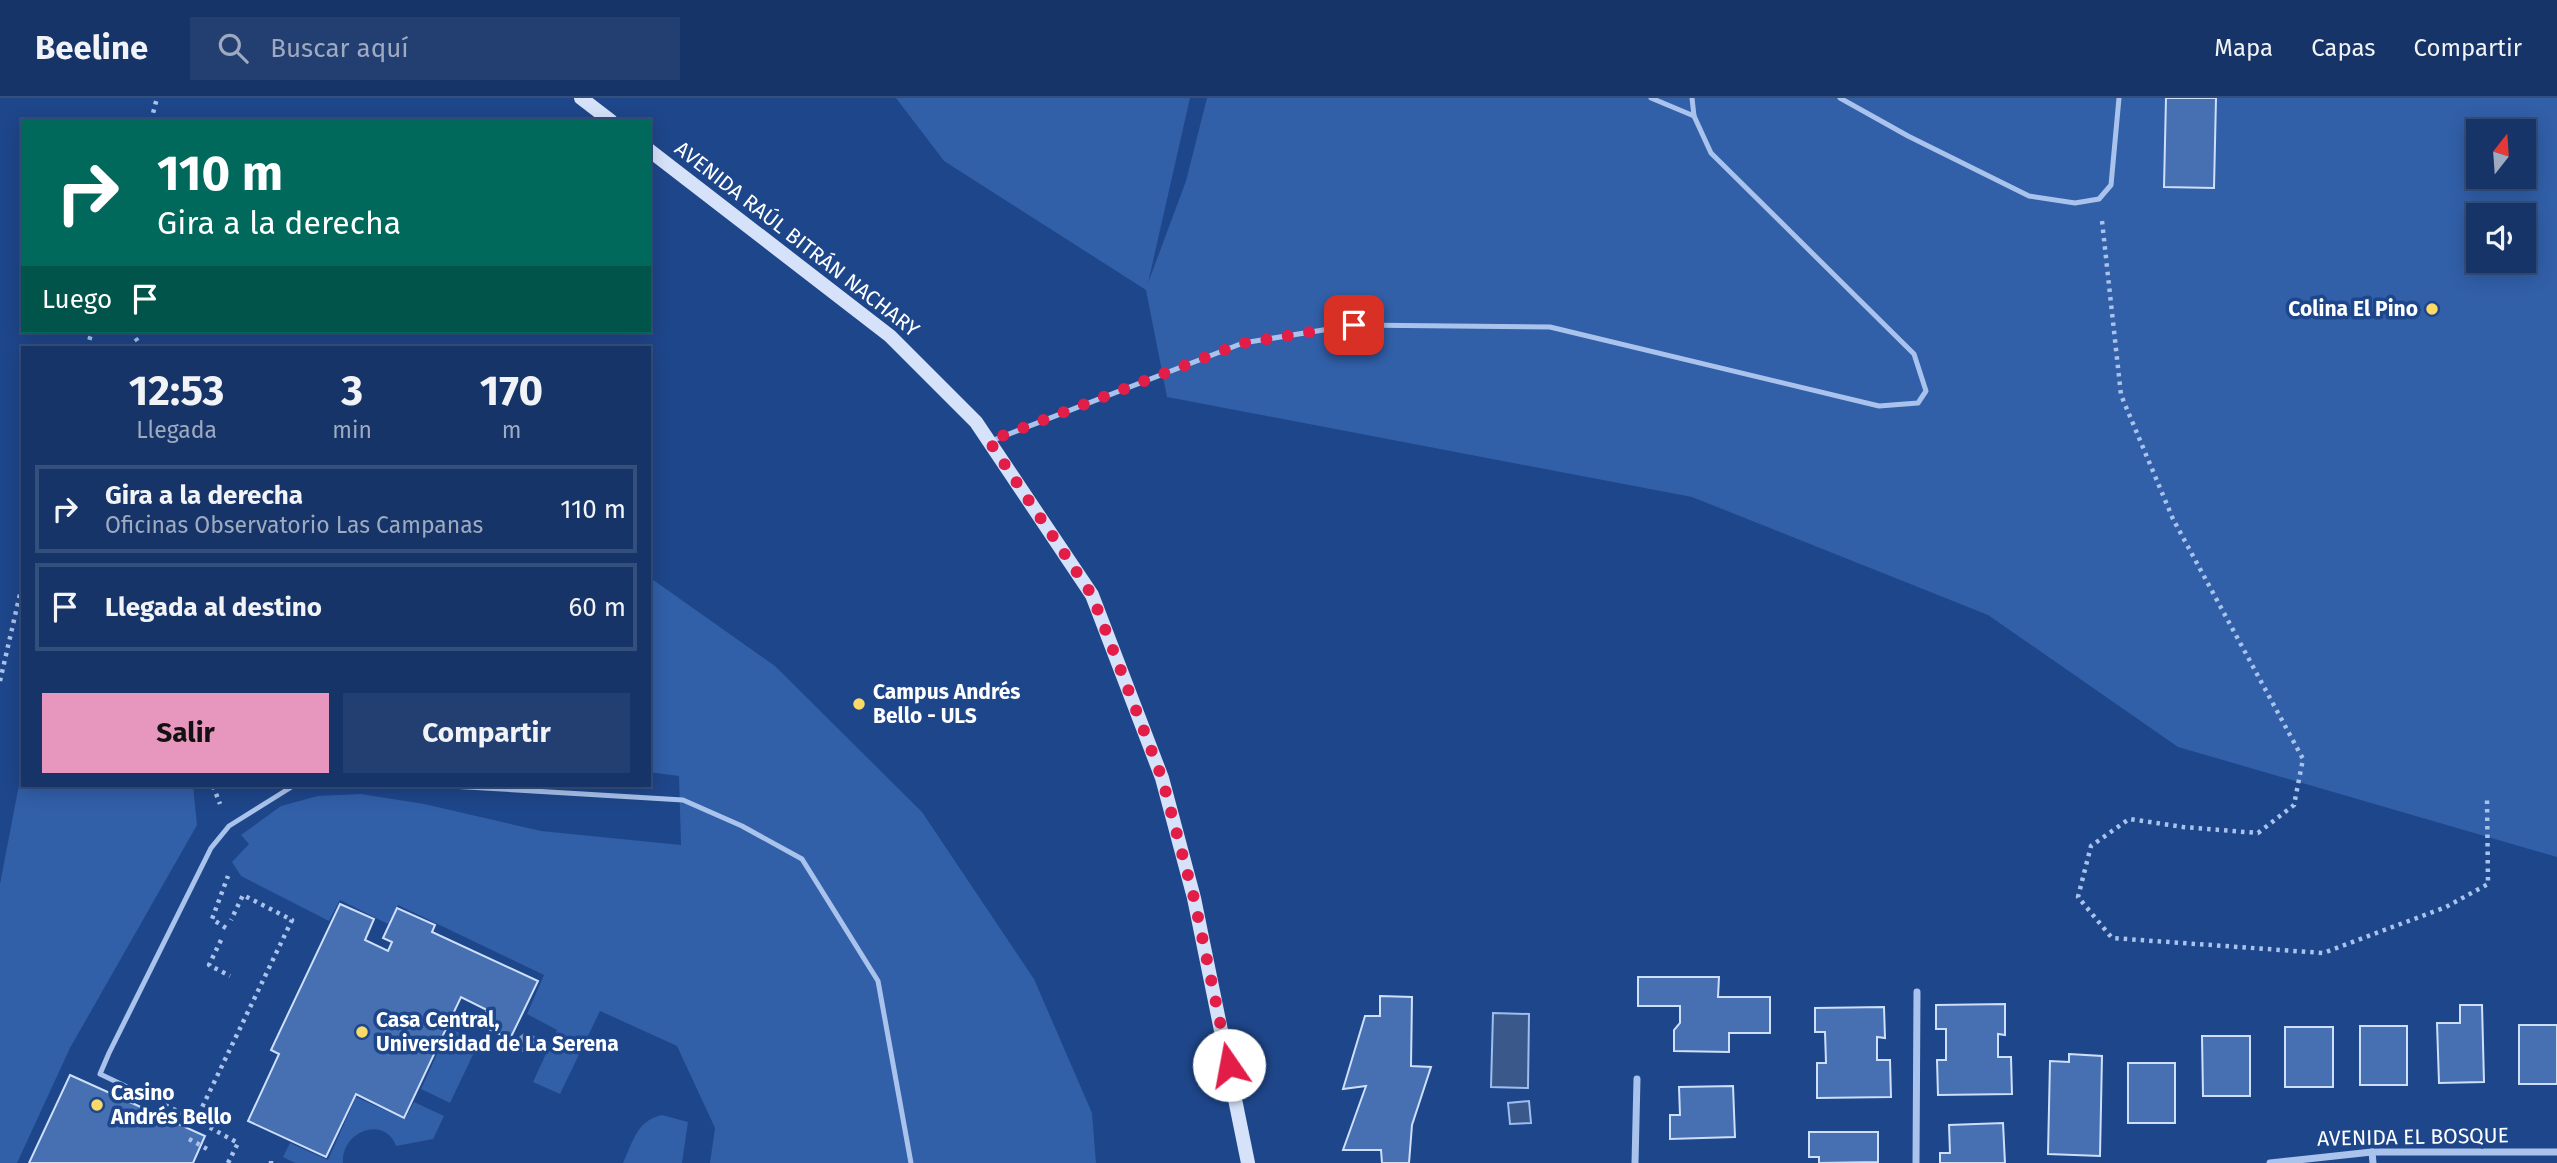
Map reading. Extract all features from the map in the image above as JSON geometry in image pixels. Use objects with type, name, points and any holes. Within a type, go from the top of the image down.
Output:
[{"type":"main road","points":[[581,98],[608,119]]},
{"type":"main road","name":"AVENIDA RAÚL BITRÁN NACHARY","points":[[651,151],[890,336],[976,422],[1092,595],[1162,778],[1194,898],[1248,1163]]},
{"type":"main road","points":[[1241,1163],[1245,1141]]},
{"type":"street","points":[[1916,1163],[1917,992]]},
{"type":"street","points":[[1635,1163],[1637,1079]]},
{"type":"street","points":[[2372,1152],[2373,1163]]},
{"type":"street","name":"AVENIDA EL BOSQUE","points":[[2270,1163],[2372,1152],[2557,1152]]},
{"type":"lane","points":[[1651,98],[1694,116]]},
{"type":"lane","points":[[989,441],[1243,343],[1354,325],[1550,327],[1879,406],[1918,403],[1926,391],[1914,354],[1711,153],[1694,116],[1692,98]]},
{"type":"lane","points":[[1840,98],[1908,136],[2029,196],[2075,203],[2099,199],[2111,184],[2119,98]]},
{"type":"lane","points":[[144,1095],[100,1074],[109,1053],[211,848],[229,826],[291,787]]},
{"type":"lane","points":[[467,787],[683,800],[742,826],[802,859],[878,981],[912,1163]]},
{"type":"path","points":[[152,119],[157,98]]},
{"type":"path","points":[[2099,199],[2121,395],[2173,519],[2303,759],[2294,805],[2258,833],[2129,819],[2091,846],[2078,897],[2112,938],[2323,953],[2446,907],[2488,884],[2487,798]]},
{"type":"path","points":[[0,681],[21,590]]},
{"type":"path","points":[[226,928],[212,919],[240,846],[229,826]]},
{"type":"path","points":[[196,1121],[292,920],[243,895],[231,920]]},
{"type":"path","points":[[221,940],[209,965],[230,976]]},
{"type":"path","points":[[144,1095],[237,1143],[228,1163]]},
{"type":"path","points":[[189,1139],[209,1150]]},
{"type":"shaded area","points":[[896,98],[1190,98],[1148,283],[1186,181],[1207,98],[2557,98],[2557,857],[2178,747],[1988,615],[1692,497],[1167,397],[1146,290],[944,161]]},
{"type":"shaded area","points":[[651,578],[775,666],[922,812],[1034,979],[1092,1113],[1096,1163],[710,1163],[715,1128],[677,1046],[600,1011],[560,1094],[533,1082],[557,1030],[527,1014],[544,975],[398,905],[388,924],[340,900],[329,921],[241,876],[232,862],[249,844],[241,835],[281,806],[318,796],[361,794],[424,804],[541,831],[681,845],[679,776],[651,772]]},
{"type":"shaded area","points":[[21,774],[21,787],[193,787],[197,825],[70,1048],[17,1163],[0,1163],[0,884]]},
{"type":"shaded area","points":[[1493,1013],[1529,1014],[1528,1088],[1491,1087]]},
{"type":"shaded area","points":[[449,1028],[479,1042],[450,1103],[421,1089]]},
{"type":"shaded area","points":[[356,1097],[405,1119],[414,1102],[444,1116],[433,1139],[396,1146],[383,1131],[374,1129],[356,1135],[344,1152],[343,1163],[295,1163],[283,1157],[290,1143],[328,1160]]},
{"type":"shaded area","points":[[1529,1101],[1531,1123],[1510,1124],[1508,1103]]},
{"type":"shaded area","points":[[662,1115],[688,1122],[682,1163],[623,1163],[641,1127]]},
{"type":"building","points":[[2166,98],[2216,98],[2214,188],[2164,187]]},
{"type":"building","name":"Casa Central, Universidad de La Serena","points":[[340,904],[374,919],[365,940],[388,951],[392,942],[383,938],[397,908],[435,925],[432,932],[538,981],[510,1039],[480,1025],[487,1010],[461,997],[404,1118],[356,1094],[326,1157],[248,1121],[279,1054],[271,1050]]},
{"type":"building","points":[[1638,977],[1719,977],[1718,997],[1770,997],[1770,1033],[1729,1033],[1729,1052],[1674,1051],[1674,1030],[1680,1023],[1680,1006],[1638,1006]]},
{"type":"building","points":[[1380,996],[1412,997],[1411,1066],[1431,1067],[1412,1125],[1409,1163],[1382,1163],[1381,1150],[1343,1150],[1366,1086],[1343,1089],[1365,1016],[1380,1016]]},
{"type":"building","points":[[2005,1004],[2005,1035],[1998,1034],[1998,1057],[2011,1057],[2012,1094],[1938,1095],[1937,1060],[1946,1060],[1946,1029],[1936,1029],[1936,1005]]},
{"type":"building","points":[[2460,1005],[2482,1005],[2484,1082],[2439,1083],[2437,1023],[2460,1023]]},
{"type":"building","points":[[1884,1007],[1885,1038],[1877,1037],[1877,1060],[1890,1060],[1891,1097],[1817,1098],[1817,1063],[1826,1063],[1825,1032],[1815,1032],[1815,1008]]},
{"type":"building","points":[[2519,1025],[2557,1025],[2557,1084],[2519,1084]]},
{"type":"building","points":[[2360,1026],[2407,1026],[2407,1085],[2360,1085]]},
{"type":"building","points":[[2285,1027],[2333,1027],[2333,1087],[2285,1087]]},
{"type":"building","points":[[2202,1036],[2250,1036],[2250,1096],[2203,1096]]},
{"type":"building","points":[[2069,1054],[2102,1056],[2100,1156],[2048,1154],[2050,1061],[2069,1062]]},
{"type":"building","points":[[2128,1063],[2175,1063],[2175,1123],[2128,1123]]},
{"type":"building","name":"Casino Andrés Bello","points":[[70,1075],[205,1136],[193,1163],[29,1163]]},
{"type":"building","points":[[1733,1086],[1735,1137],[1670,1139],[1670,1115],[1680,1115],[1679,1087]]},
{"type":"building","points":[[2003,1123],[2005,1163],[1940,1163],[1940,1153],[1950,1153],[1949,1125]]},
{"type":"building","points":[[1809,1132],[1878,1132],[1878,1162],[1819,1163],[1819,1157],[1809,1157]]},
{"type":"place","name":"Colina El Pino","points":[[2432,309]]},
{"type":"place","name":"Campus Andrés Bello - ULS","points":[[859,704]]},
{"type":"place","name":"Casa Central, Universidad de La Serena","points":[[362,1032]]},
{"type":"place","name":"Casino Andrés Bello","points":[[97,1105]]},
{"type":"route","points":[[1229,1065],[1194,898],[1162,778],[1092,595],[989,441],[1243,343],[1354,325]]}]
